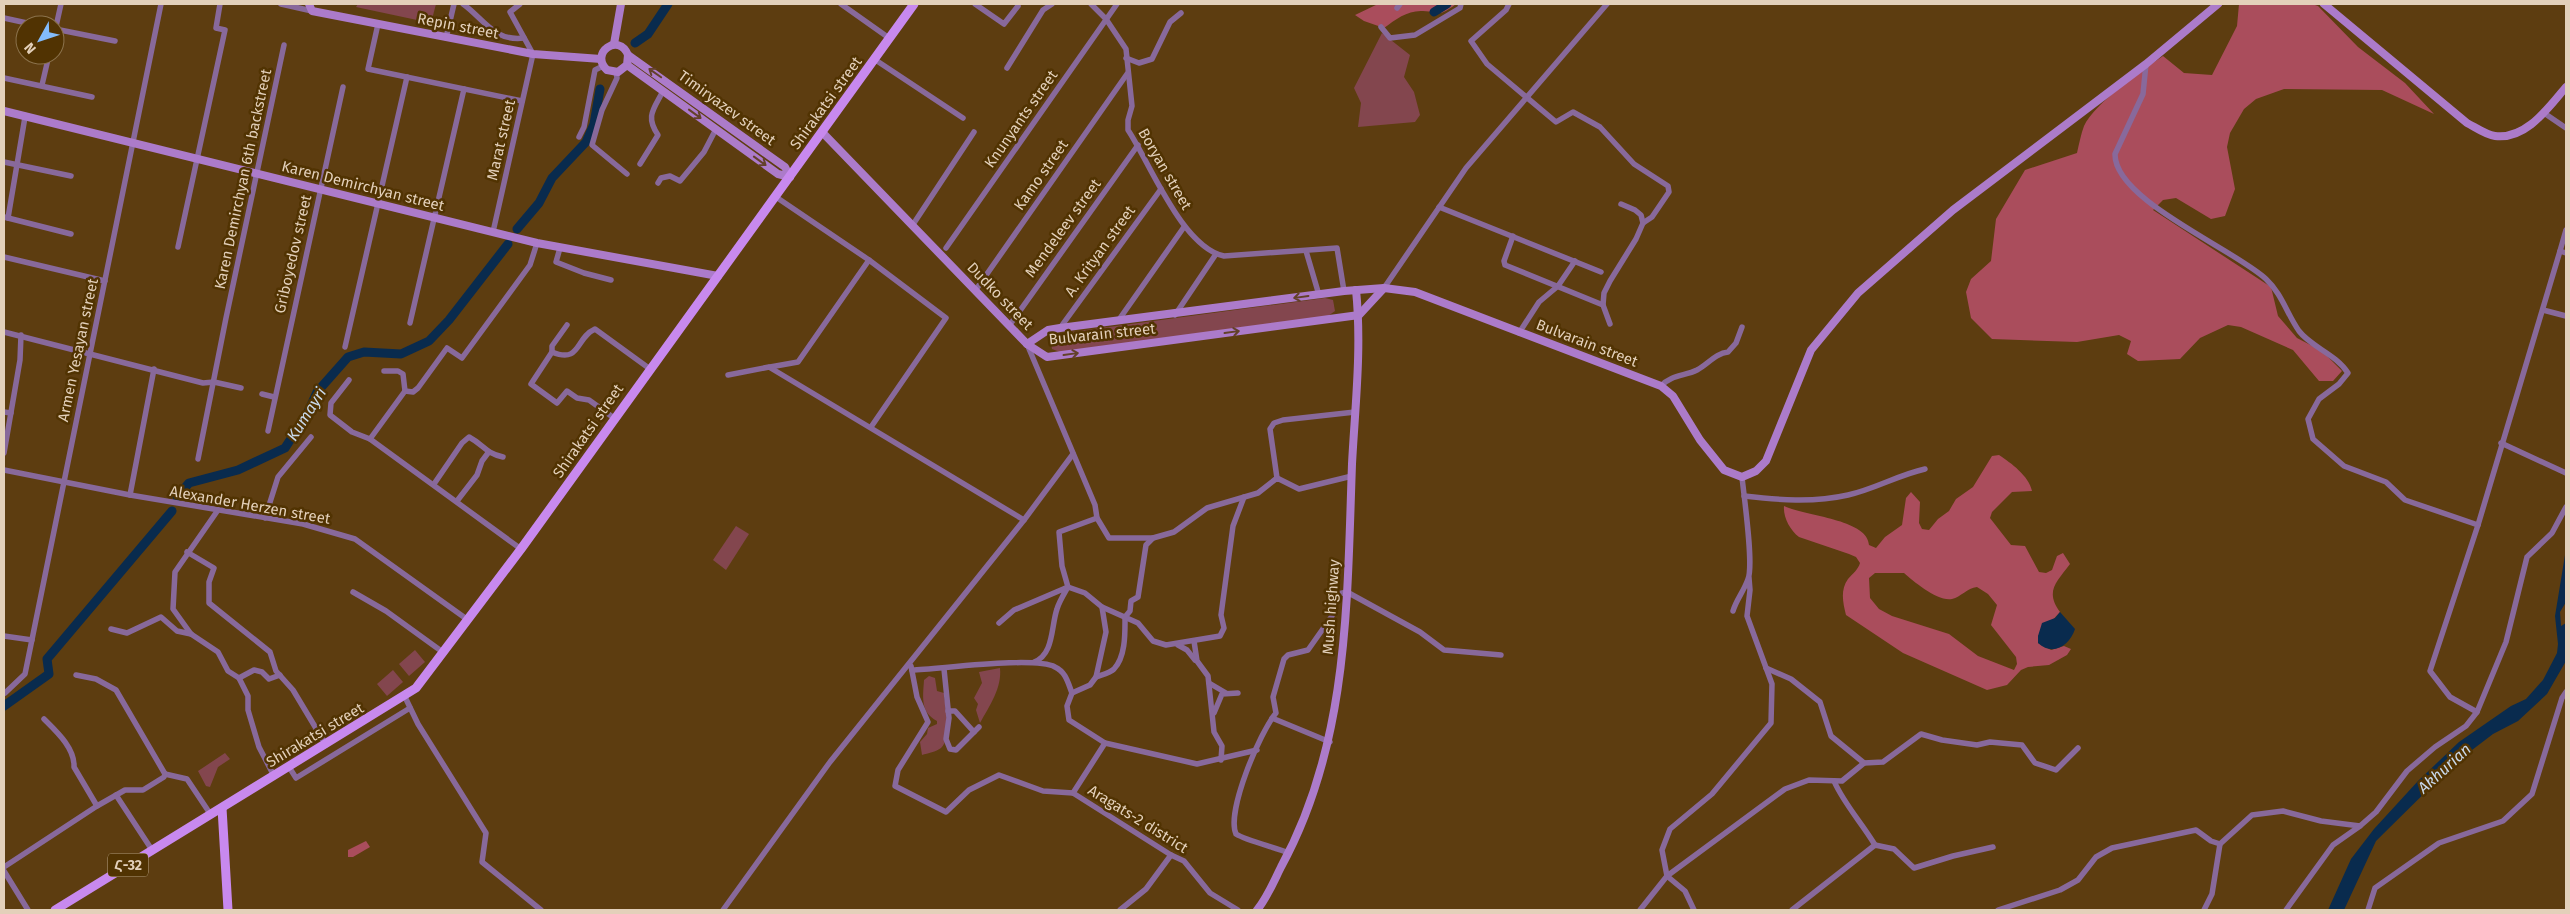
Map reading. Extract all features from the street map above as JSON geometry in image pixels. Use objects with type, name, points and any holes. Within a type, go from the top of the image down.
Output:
[{"type":"main road","name":"Shirakatsi street","points":[[222,808],[406,697],[425,678],[521,549],[650,368],[776,197],[911,5]]},
{"type":"main road","name":"Հ-32","points":[[55,910],[222,808]]},
{"type":"main road","points":[[222,808],[228,910]]},
{"type":"street","name":"Armen Yesayan street","points":[[6,694],[25,674],[161,4]]},
{"type":"street","points":[[178,247],[225,30],[216,28],[220,4]]},
{"type":"street","points":[[281,4],[310,7]]},
{"type":"street","points":[[446,38],[454,4]]},
{"type":"street","points":[[463,4],[475,13],[490,30],[512,40],[524,38]]},
{"type":"street","points":[[520,4],[510,12],[533,54]]},
{"type":"street","points":[[579,137],[584,127],[595,70],[602,62],[604,48],[614,44],[621,4]]},
{"type":"street","points":[[840,4],[889,38]]},
{"type":"street","points":[[975,4],[1004,24],[1018,6]]},
{"type":"street","points":[[1007,68],[1043,10],[1052,4]]},
{"type":"street","name":"Boryan street","points":[[1091,4],[1106,19],[1126,49],[1127,74],[1132,106],[1128,130],[1184,227],[1216,254]]},
{"type":"street","name":"Knunyants street","points":[[946,248],[1117,4]]},
{"type":"street","points":[[1381,27],[1390,38],[1415,36],[1460,8],[1461,4]]},
{"type":"street","points":[[1509,4],[1506,10],[1471,41],[1487,64],[1556,122],[1573,112],[1600,127],[1634,164],[1668,186],[1669,192],[1660,207],[1652,217],[1642,223]]},
{"type":"street","points":[[1359,315],[1384,288],[1466,168],[1525,97],[1607,4]]},
{"type":"street","points":[[1694,910],[1685,891],[1667,876],[1662,850],[1670,829],[1712,794],[1771,723],[1772,684],[1747,616],[1750,590],[1750,554],[1742,477],[1756,471],[1766,460],[1811,350],[1858,293],[1958,206],[2146,64],[2218,4]]},
{"type":"street","points":[[2324,4],[2467,123],[2494,136],[2516,135],[2544,112],[2566,87]]},
{"type":"street","name":"Repin street","points":[[310,7],[446,38],[533,54],[602,62]]},
{"type":"street","points":[[1126,58],[1139,63],[1152,58],[1170,22],[1181,13]]},
{"type":"street","points":[[378,24],[368,69],[522,101]]},
{"type":"street","points":[[65,32],[115,41]]},
{"type":"street","name":"Timiryazev street","points":[[614,44],[623,47],[628,55],[785,167],[790,177]]},
{"type":"street","name":"Karen Demirchyan 6th backstreet","points":[[198,459],[284,45]]},
{"type":"street","name":"Marat street","points":[[493,232],[533,54]]},
{"type":"street","points":[[602,62],[607,70],[616,72],[627,65],[628,55]]},
{"type":"street","points":[[874,60],[963,118]]},
{"type":"street","points":[[2146,64],[2143,94],[2115,154],[2114,164],[2137,194],[2266,279],[2284,300],[2300,332],[2342,364],[2348,373],[2339,384],[2319,400],[2308,418],[2313,438],[2344,466],[2386,482],[2405,500],[2478,525]]},
{"type":"street","points":[[42,85],[47,65]]},
{"type":"street","name":"Timiryazev street","points":[[627,65],[778,174],[790,177]]},
{"type":"street","points":[[616,72],[617,78],[602,110],[592,146],[627,174]]},
{"type":"street","name":"Kamo street","points":[[975,291],[1127,74]]},
{"type":"street","points":[[345,347],[407,77]]},
{"type":"street","points":[[4,78],[92,97]]},
{"type":"street","name":"Griboyedov street","points":[[268,431],[343,87]]},
{"type":"street","points":[[410,324],[464,89]]},
{"type":"street","points":[[640,164],[658,135],[651,125],[650,117],[663,91]]},
{"type":"street","name":"Karen Demirchyan street","points":[[4,111],[537,243],[718,276]]},
{"type":"street","points":[[2544,112],[2566,128]]},
{"type":"street","points":[[25,116],[6,217],[71,234]]},
{"type":"street","points":[[658,183],[662,178],[670,176],[680,181],[704,152],[716,129]]},
{"type":"street","points":[[732,140],[738,132]]},
{"type":"street","name":"Dudko street","points":[[822,132],[1027,344],[1095,505],[1097,518],[1109,538],[1153,538]]},
{"type":"street","points":[[912,226],[974,132]]},
{"type":"street","name":"Mendeleev street","points":[[1009,326],[1138,146]]},
{"type":"street","points":[[4,162],[71,176]]},
{"type":"street","name":"A. Krityan street","points":[[1060,328],[1161,189]]},
{"type":"street","points":[[776,197],[869,260],[946,318],[871,427]]},
{"type":"street","points":[[1610,324],[1603,305],[1604,293],[1636,239],[1642,223],[1641,215],[1621,204]]},
{"type":"street","points":[[1439,207],[1601,272]]},
{"type":"street","points":[[1117,322],[1184,227]]},
{"type":"street","points":[[2477,712],[2450,697],[2430,671],[2478,525],[2501,444],[2563,252],[2566,230]]},
{"type":"street","points":[[1513,236],[1504,261],[1505,265],[1603,305]]},
{"type":"street","points":[[405,391],[413,392],[418,388],[447,348],[462,358],[530,265],[537,243]]},
{"type":"street","points":[[560,248],[556,262],[584,273],[611,280]]},
{"type":"street","points":[[1174,315],[1216,254],[1230,256],[1337,248],[1344,291]]},
{"type":"street","points":[[1306,251],[1319,295]]},
{"type":"street","points":[[4,257],[105,281]]},
{"type":"street","points":[[728,375],[798,362],[869,260]]},
{"type":"street","points":[[1519,332],[1539,302],[1558,286],[1574,261]]},
{"type":"street","name":"Bulvarain street","points":[[1359,315],[1047,358],[1027,344],[1048,330],[1060,328],[1174,315],[1344,291],[1384,288],[1415,292],[1661,386],[1673,396],[1700,440],[1724,470],[1742,477]]},
{"type":"street","name":"Mush highway","points":[[1257,910],[1290,853],[1304,818],[1330,742],[1340,683],[1347,592],[1359,315],[1356,290]]},
{"type":"street","points":[[2543,310],[2566,316]]},
{"type":"street","points":[[567,326],[552,346],[552,352],[531,384],[557,403],[566,391],[578,398],[589,400],[614,418]]},
{"type":"street","points":[[1661,386],[1666,380],[1696,370],[1722,353],[1728,352],[1736,343],[1742,327]]},
{"type":"street","points":[[552,352],[567,356],[573,354],[589,332],[595,329],[650,368]]},
{"type":"street","points":[[4,332],[90,352],[203,382],[214,382],[241,388]]},
{"type":"street","points":[[4,453],[20,360],[21,335]]},
{"type":"street","points":[[769,367],[1024,520]]},
{"type":"street","points":[[130,496],[154,369]]},
{"type":"street","points":[[370,439],[405,391],[403,374],[398,371],[384,371]]},
{"type":"street","points":[[349,380],[331,403],[330,415],[352,432],[370,439],[521,549]]},
{"type":"street","points":[[262,394],[274,397]]},
{"type":"street","points":[[4,412],[11,413]]},
{"type":"street","points":[[1278,478],[1270,429],[1274,423],[1283,420],[1355,412]]},
{"type":"street","points":[[264,518],[278,477],[310,437]]},
{"type":"street","points":[[434,484],[462,442],[469,437],[481,444],[488,453],[503,457]]},
{"type":"street","points":[[2501,444],[2566,473]]},
{"type":"street","points":[[457,501],[477,475],[482,461],[488,453]]},
{"type":"street","points":[[723,910],[830,762],[911,666],[1073,454]]},
{"type":"street","points":[[1744,496],[1812,501],[1848,495],[1891,482],[1908,473],[1925,469]]},
{"type":"street","name":"Alexander Herzen street","points":[[4,470],[130,496],[303,524],[355,539],[468,620]]},
{"type":"street","points":[[1278,478],[1299,489],[1352,476]]},
{"type":"street","points":[[1124,617],[1130,611],[1131,602],[1138,596],[1146,545],[1153,538],[1174,532],[1207,508],[1258,494],[1278,478]]},
{"type":"street","points":[[1000,623],[1014,610],[1068,587],[1085,593],[1102,607],[1138,623],[1153,642],[1175,644],[1220,636],[1223,634],[1221,615],[1233,526],[1244,497]]},
{"type":"street","points":[[2286,910],[2333,845],[2376,812],[2407,771],[2435,747],[2466,726],[2477,712],[2506,642],[2527,557],[2552,532],[2566,507]]},
{"type":"street","points":[[218,510],[175,572],[172,599],[175,614],[191,634],[218,652],[228,671],[239,678],[248,696],[248,710],[258,748],[274,776]]},
{"type":"street","points":[[1032,663],[1040,660],[1046,653],[1057,609],[1068,587],[1062,566],[1058,532],[1097,518]]},
{"type":"street","points":[[188,552],[214,568],[209,582],[209,603],[270,652],[276,671],[293,690],[326,745]]},
{"type":"street","points":[[1733,611],[1736,599],[1749,578]]},
{"type":"street","points":[[352,592],[386,611],[444,653]]},
{"type":"street","points":[[1290,853],[1265,843],[1242,838],[1236,834],[1234,828],[1240,792],[1257,750],[1276,713],[1273,697],[1284,659],[1288,655],[1308,650],[1332,616],[1334,598],[1338,594],[1347,592],[1420,632],[1444,650],[1501,655]]},
{"type":"street","points":[[1072,693],[1090,685],[1096,677],[1106,632],[1102,607]]},
{"type":"street","points":[[111,629],[127,634],[160,617],[177,631],[191,634]]},
{"type":"street","points":[[1096,677],[1114,669],[1120,658],[1126,633],[1124,617]]},
{"type":"street","points":[[4,636],[32,640]]},
{"type":"street","points":[[1194,641],[1197,661]]},
{"type":"street","points":[[1175,644],[1187,650],[1208,676],[1214,713],[1214,732],[1222,746],[1221,760]]},
{"type":"street","points":[[911,666],[944,669],[1032,663],[1055,667],[1065,675],[1072,693],[1067,706],[1069,720],[1105,743],[1197,764],[1221,760],[1257,750]]},
{"type":"street","points":[[911,666],[916,697],[928,722],[898,770],[895,786],[946,812],[969,790],[999,775],[1043,791],[1073,793]]},
{"type":"street","points":[[1766,668],[1791,679],[1820,702],[1831,736],[1864,763]]},
{"type":"street","points":[[944,669],[948,711],[946,739],[950,748],[956,750],[979,726]]},
{"type":"street","points":[[239,678],[258,670],[269,678],[280,675]]},
{"type":"street","points":[[76,675],[96,679],[116,690],[165,774],[187,780],[211,815]]},
{"type":"street","points":[[1209,683],[1220,691],[1238,693]]},
{"type":"street","points":[[2368,910],[2376,888],[2439,843],[2503,821],[2532,794],[2562,698],[2566,692]]},
{"type":"street","points":[[1214,713],[1219,698],[1226,693]]},
{"type":"street","points":[[406,697],[410,708],[486,834],[482,862],[540,910]]},
{"type":"street","points":[[289,767],[296,778],[410,708]]},
{"type":"street","points":[[948,711],[955,711],[974,732]]},
{"type":"street","points":[[1272,718],[1330,742]]},
{"type":"street","points":[[44,719],[60,734],[75,759],[74,767],[97,806]]},
{"type":"street","points":[[1640,910],[1667,876],[1784,790],[1809,780],[1842,781],[1864,763],[1882,762],[1921,734],[1942,740],[1978,745],[1990,742],[2022,745],[2035,763],[2056,770],[2078,748]]},
{"type":"street","name":"Aragats-2 district","points":[[1105,743],[1073,793],[1171,856],[1184,861],[1210,893],[1238,910]]},
{"type":"street","points":[[4,867],[116,795],[125,790],[143,790],[164,777],[165,774]]},
{"type":"street","points":[[1834,781],[1842,799],[1860,820],[1875,845],[1894,849],[1914,868],[1953,856],[1994,847]]},
{"type":"street","points":[[116,795],[152,850]]},
{"type":"street","points":[[2204,910],[2212,894],[2220,844],[2252,815],[2282,811],[2320,821],[2360,826]]},
{"type":"street","points":[[1998,910],[2060,890],[2078,880],[2096,857],[2112,848],[2196,830],[2210,841],[2220,844]]},
{"type":"street","points":[[1792,910],[1875,845]]},
{"type":"street","points":[[1120,910],[1146,889],[1171,856]]},
{"type":"street","points":[[4,871],[28,910]]},
{"type":"shaded area","points":[[358,4],[436,4],[431,23],[356,7]]},
{"type":"shaded area","points":[[1378,4],[1456,4],[1443,12],[1418,11],[1407,14],[1384,28],[1364,21],[1355,15]]},
{"type":"shaded area","points":[[2239,4],[2312,4],[2318,6],[2358,47],[2405,83],[2434,114],[2382,90],[2284,89],[2256,99],[2244,109],[2230,133],[2227,147],[2235,189],[2225,216],[2211,219],[2176,198],[2163,200],[2153,210],[2271,287],[2278,316],[2297,338],[2322,351],[2342,371],[2333,381],[2319,381],[2293,350],[2241,327],[2228,325],[2200,338],[2180,359],[2138,361],[2127,354],[2131,341],[2119,335],[2077,342],[1992,339],[1971,318],[1966,292],[1971,279],[1991,261],[1996,219],[2025,170],[2077,153],[2084,126],[2098,107],[2119,88],[2163,56],[2184,73],[2212,75],[2237,26]]},
{"type":"shaded area","points":[[1382,33],[1410,55],[1404,77],[1414,92],[1420,115],[1415,122],[1358,127],[1361,103],[1354,88]]},
{"type":"shaded area","points":[[1325,298],[1333,300],[1335,311],[1328,316],[1060,352],[1052,349],[1050,339],[1057,334]]},
{"type":"shaded area","points":[[1999,455],[2014,466],[2027,480],[2032,491],[2012,492],[1992,512],[1990,518],[2011,545],[2025,546],[2039,572],[2046,573],[2052,570],[2057,556],[2063,553],[2070,564],[2054,587],[2053,598],[2060,612],[2038,636],[2038,643],[2051,650],[2064,646],[2071,649],[2067,655],[2049,665],[2028,667],[2021,670],[2007,685],[1987,690],[1903,653],[1846,615],[1843,601],[1845,583],[1857,570],[1860,563],[1856,557],[1849,554],[1799,537],[1788,523],[1784,506],[1847,524],[1858,529],[1866,536],[1869,545],[1876,548],[1885,537],[1902,525],[1906,498],[1911,492],[1920,502],[1919,523],[1922,529],[1929,530],[1938,519],[1949,511],[1956,499],[1973,487],[1992,456]],"holes":[[[1875,573],[1904,573],[1926,590],[1946,599],[1955,598],[1977,587],[1988,594],[1997,605],[1991,625],[2016,657],[2017,664],[2014,670],[1978,656],[1949,634],[1892,616],[1879,609],[1870,598],[1869,578]]]},
{"type":"shaded area","points":[[736,526],[749,534],[726,570],[713,560]]},
{"type":"shaded area","points":[[415,650],[425,662],[409,676],[399,664]]},
{"type":"shaded area","points":[[1000,668],[997,689],[980,723],[976,710],[978,704],[974,698],[982,683],[979,672]]},
{"type":"shaded area","points":[[393,670],[403,682],[387,696],[377,684]]},
{"type":"shaded area","points":[[929,676],[935,678],[937,691],[944,693],[947,730],[944,744],[941,748],[922,755],[920,742],[927,734],[928,728],[937,724],[937,721],[925,709],[924,704],[924,680]]},
{"type":"shaded area","points":[[225,753],[230,759],[218,767],[210,787],[206,786],[198,771]]},
{"type":"shaded area","points":[[366,841],[370,847],[353,857],[348,857],[348,850]]},
{"type":"water","name":"Akhurian","points":[[2566,549],[2566,602],[2560,612],[2561,626],[2566,623],[2566,661],[2547,694],[2518,721],[2493,734],[2455,763],[2376,841],[2344,910],[2328,910],[2351,859],[2374,829],[2418,781],[2459,742],[2511,706],[2526,699],[2543,680],[2557,653],[2555,616]]},
{"type":"water","points":[[2060,612],[2075,629],[2073,635],[2065,644],[2055,649],[2049,649],[2038,643],[2038,636],[2042,623],[2055,618]]},
{"type":"waterway","points":[[635,43],[648,34],[668,4]]},
{"type":"waterway","points":[[1434,12],[1447,4]]},
{"type":"waterway","points":[[517,229],[539,203],[552,178],[586,142],[594,124],[600,89]]},
{"type":"waterway","name":"Kumayri","points":[[177,497],[189,483],[238,470],[285,448],[307,414],[317,392],[348,357],[364,352],[401,354],[429,341],[449,320],[508,244]]},
{"type":"waterway","name":"Kumayri","points":[[4,706],[49,674],[47,659],[172,511]]}]
